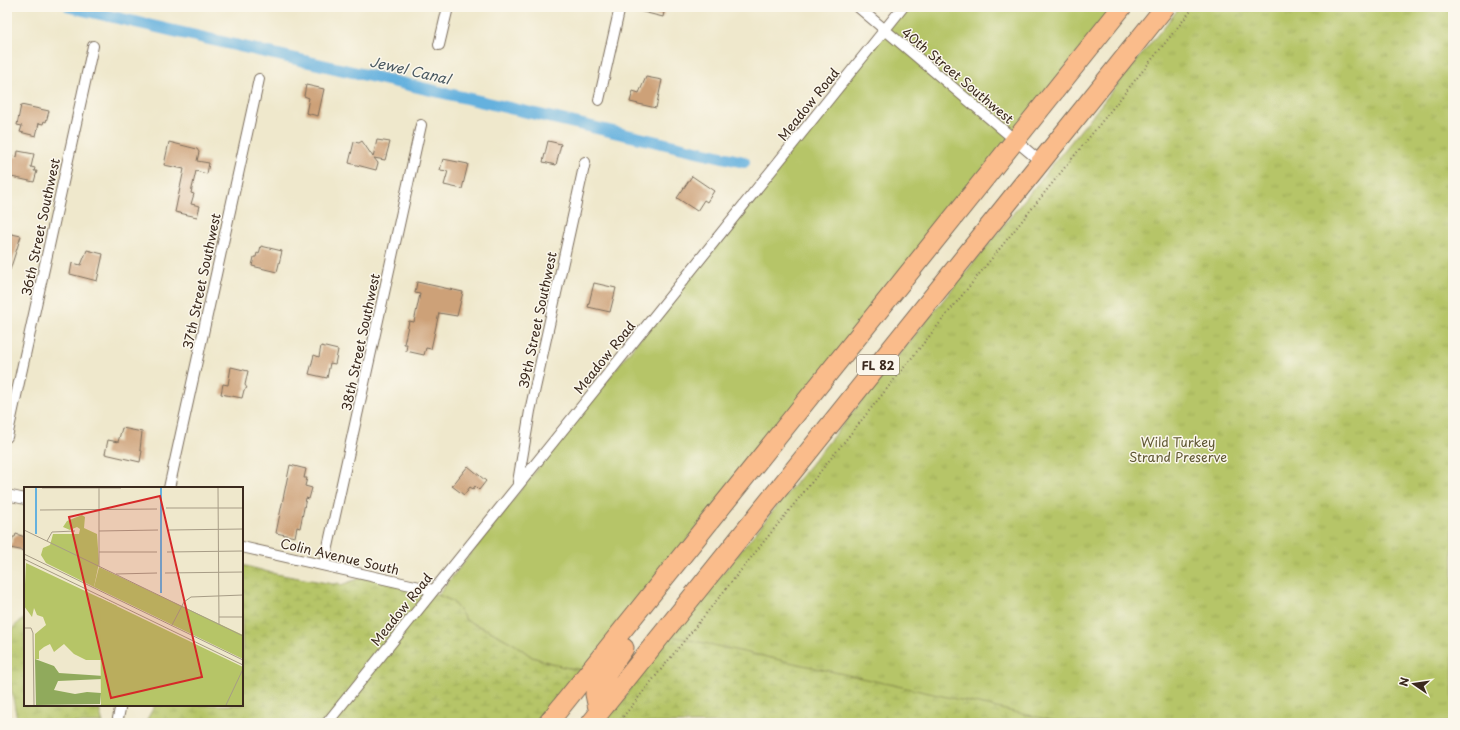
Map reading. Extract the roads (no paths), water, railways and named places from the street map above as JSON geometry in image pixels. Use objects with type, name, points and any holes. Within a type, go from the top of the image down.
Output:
[{"type":"highway","name":"FL 82","points":[[555,720],[716,513],[1122,7]]},
{"type":"highway","name":"FL 82","points":[[595,718],[1165,7]]},
{"type":"highway","points":[[595,718],[595,694],[604,676],[638,629],[708,542],[716,513]]},
{"type":"street","points":[[439,45],[448,7]]},
{"type":"street","points":[[599,100],[620,7]]},
{"type":"street","name":"40th Street Southwest","points":[[858,7],[884,31],[1041,162]]},
{"type":"street","name":"Meadow Road","points":[[327,723],[903,7]]},
{"type":"street","name":"36th Street Southwest","points":[[7,437],[93,46]]},
{"type":"street","name":"37th Street Southwest","points":[[169,487],[259,79]]},
{"type":"street","name":"38th Street Southwest","points":[[324,565],[421,125]]},
{"type":"street","name":"39th Street Southwest","points":[[518,484],[530,411],[586,162]]},
{"type":"street","points":[[7,495],[24,499]]},
{"type":"street","name":"Colin Avenue South","points":[[243,547],[433,590]]},
{"type":"street","points":[[117,723],[120,709]]},
{"type":"waterway","name":"Jewel Canal","points":[[70,7],[744,162]]},
{"type":"park label","name":"Wild Turkey Strand Preserve","points":[[1178,448]]}]
